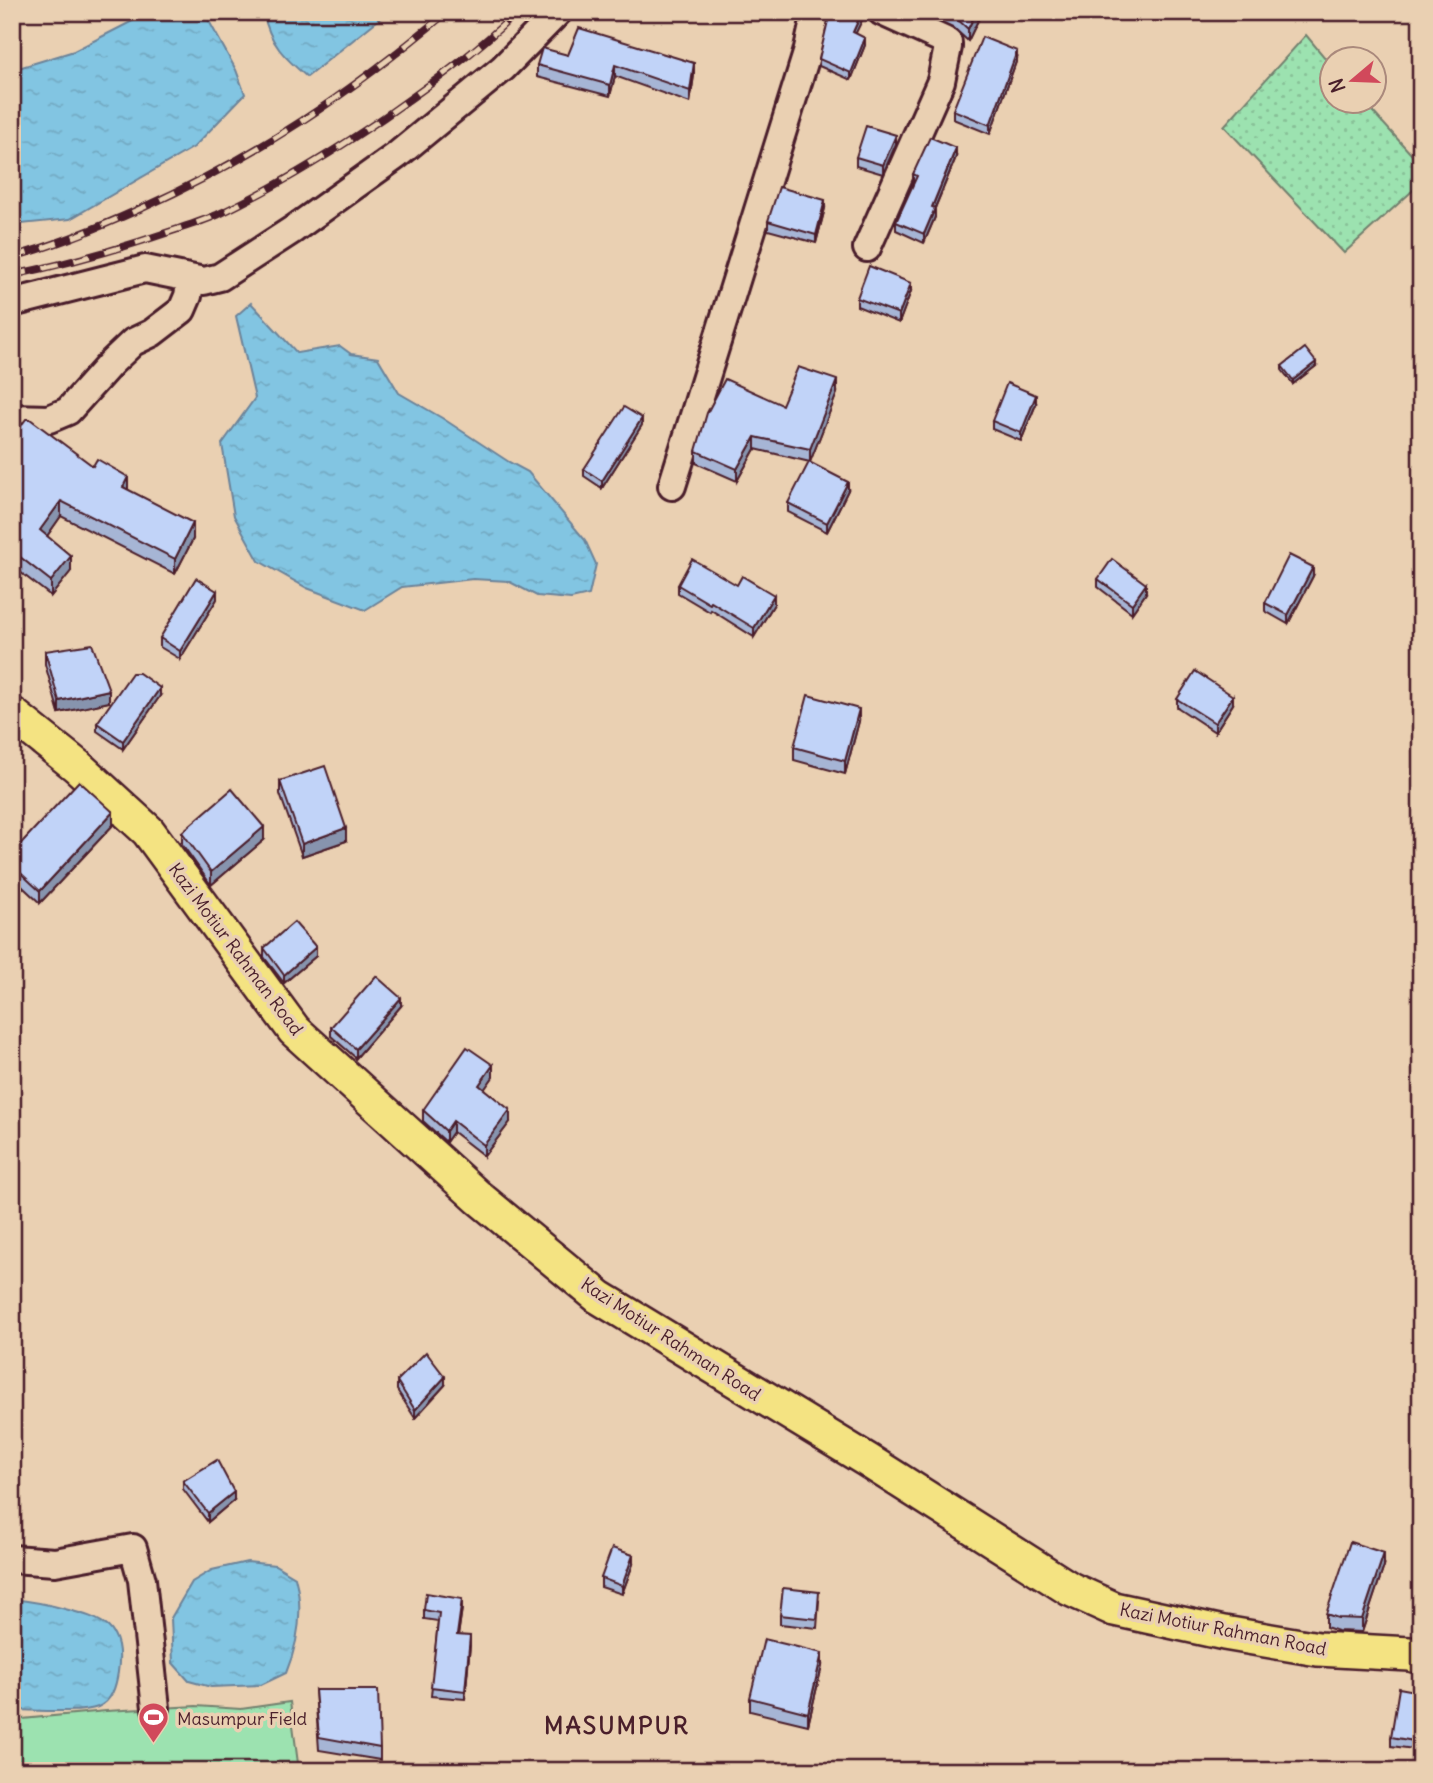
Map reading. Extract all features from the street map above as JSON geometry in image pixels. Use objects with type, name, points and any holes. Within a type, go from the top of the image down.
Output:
[{"type":"main road","name":"Kazi Motiur Rahman Road","points":[[12,714],[77,766],[148,831],[293,1030],[469,1189],[599,1297],[867,1460],[1070,1589],[1114,1609],[1224,1633],[1318,1649],[1410,1654],[1421,1657]]},
{"type":"street","points":[[12,303],[145,269],[204,281],[220,277],[294,229],[396,156],[503,68],[558,12]]},
{"type":"street","points":[[672,486],[807,53],[816,12]]},
{"type":"street","points":[[867,248],[941,81],[948,47],[944,40],[882,12]]},
{"type":"street","points":[[12,418],[48,419],[68,411],[111,363],[134,342],[152,333],[182,310],[191,279]]},
{"type":"street","points":[[12,1559],[55,1562],[133,1548],[142,1580],[156,1708]]},
{"type":"green space","points":[[1306,35],[1318,49],[1318,116],[1377,116],[1421,165],[1421,183],[1344,253],[1224,126]]},
{"type":"green space","name":"Masumpur Field","points":[[290,1702],[299,1771],[12,1771],[12,1720],[196,1706],[241,1709]]},
{"type":"water","points":[[150,12],[204,12],[236,70],[245,94],[194,147],[70,219],[12,225],[12,70],[74,51]]},
{"type":"water","points":[[263,12],[388,12],[307,77],[279,49]]},
{"type":"water","points":[[251,303],[297,353],[340,346],[351,354],[378,358],[399,393],[528,472],[585,540],[596,564],[589,595],[571,599],[537,596],[508,581],[473,579],[402,587],[365,610],[307,588],[259,561],[234,516],[222,444],[255,398],[236,316]]},
{"type":"water","points":[[247,1562],[275,1565],[295,1577],[299,1625],[286,1673],[261,1685],[211,1687],[189,1681],[173,1663],[171,1618],[192,1582],[212,1570]]},
{"type":"water","points":[[12,1599],[78,1613],[108,1627],[118,1644],[119,1656],[116,1683],[107,1701],[98,1707],[80,1710],[12,1710]]},
{"type":"building","points":[[830,12],[862,12],[853,32],[865,38],[851,73],[819,59]]},
{"type":"building","points":[[948,12],[976,12],[968,29]]},
{"type":"building","points":[[579,28],[694,63],[690,91],[615,65],[610,85],[537,65],[542,48],[568,55]]},
{"type":"building","points":[[982,37],[1017,51],[990,125],[953,110]]},
{"type":"building","points":[[866,126],[896,135],[883,165],[856,157]]},
{"type":"building","points":[[930,137],[956,148],[924,234],[896,222],[917,176],[913,174]]},
{"type":"building","points":[[779,187],[825,200],[816,235],[768,221]]},
{"type":"building","points":[[869,266],[911,283],[899,314],[857,298]]},
{"type":"building","points":[[1305,348],[1316,362],[1293,380],[1282,366]]},
{"type":"building","points":[[798,367],[837,380],[810,449],[755,437],[737,469],[696,451],[707,413],[725,379],[782,405]]},
{"type":"building","points":[[1007,383],[1036,395],[1021,433],[992,421]]},
{"type":"building","points":[[624,407],[642,418],[602,481],[584,469]]},
{"type":"building","points":[[26,419],[30,419],[93,466],[97,459],[128,477],[123,487],[193,523],[175,559],[61,501],[40,530],[71,556],[51,581],[20,557],[12,567],[12,438]]},
{"type":"building","points":[[809,462],[848,482],[827,523],[788,503]]},
{"type":"building","points":[[1289,555],[1313,567],[1288,615],[1265,603]]},
{"type":"building","points":[[692,559],[737,585],[742,576],[774,595],[754,628],[678,585]]},
{"type":"building","points":[[1112,559],[1146,584],[1132,604],[1098,579]]},
{"type":"building","points":[[1421,568],[1421,579],[1415,574]]},
{"type":"building","points":[[196,578],[217,591],[180,651],[160,638]]},
{"type":"building","points":[[92,644],[109,690],[59,701],[45,651]]},
{"type":"building","points":[[1195,671],[1233,696],[1215,723],[1177,699]]},
{"type":"building","points":[[132,673],[139,673],[160,688],[123,741],[97,723]]},
{"type":"building","points":[[808,695],[859,709],[845,761],[794,747]]},
{"type":"building","points":[[325,766],[346,828],[302,844],[280,781]]},
{"type":"building","points":[[79,781],[113,812],[40,891],[12,865],[12,853]]},
{"type":"building","points":[[232,789],[264,827],[211,872],[182,832]]},
{"type":"building","points":[[294,922],[316,947],[284,975],[264,948]]},
{"type":"building","points":[[376,976],[401,998],[356,1049],[331,1027]]},
{"type":"building","points":[[467,1047],[493,1065],[479,1085],[510,1110],[484,1145],[453,1121],[446,1131],[423,1110]]},
{"type":"building","points":[[426,1352],[445,1377],[415,1410],[397,1381]]},
{"type":"building","points":[[217,1460],[234,1492],[208,1513],[183,1481]]},
{"type":"building","points":[[1350,1542],[1384,1553],[1362,1619],[1338,1618],[1326,1614]]},
{"type":"building","points":[[612,1548],[633,1555],[622,1586],[601,1578]]},
{"type":"building","points":[[783,1588],[819,1592],[817,1619],[780,1615]]},
{"type":"building","points":[[426,1593],[462,1599],[457,1635],[470,1636],[465,1691],[431,1687],[439,1613],[424,1610]]},
{"type":"building","points":[[764,1639],[822,1653],[808,1713],[750,1698]]},
{"type":"building","points":[[1399,1688],[1421,1692],[1414,1741],[1391,1737]]},
{"type":"building","points":[[315,1690],[378,1690],[380,1748],[319,1737]]},
{"type":"railway","points":[[12,257],[110,222],[224,167],[338,96],[447,12]]},
{"type":"railway","points":[[12,275],[152,238],[212,217],[260,194],[401,106],[469,54],[517,12]]},
{"type":"place","name":"Masumpur Field","points":[[154,1745]]},
{"type":"district","name":"MASUMPUR","points":[[617,1725]]}]
